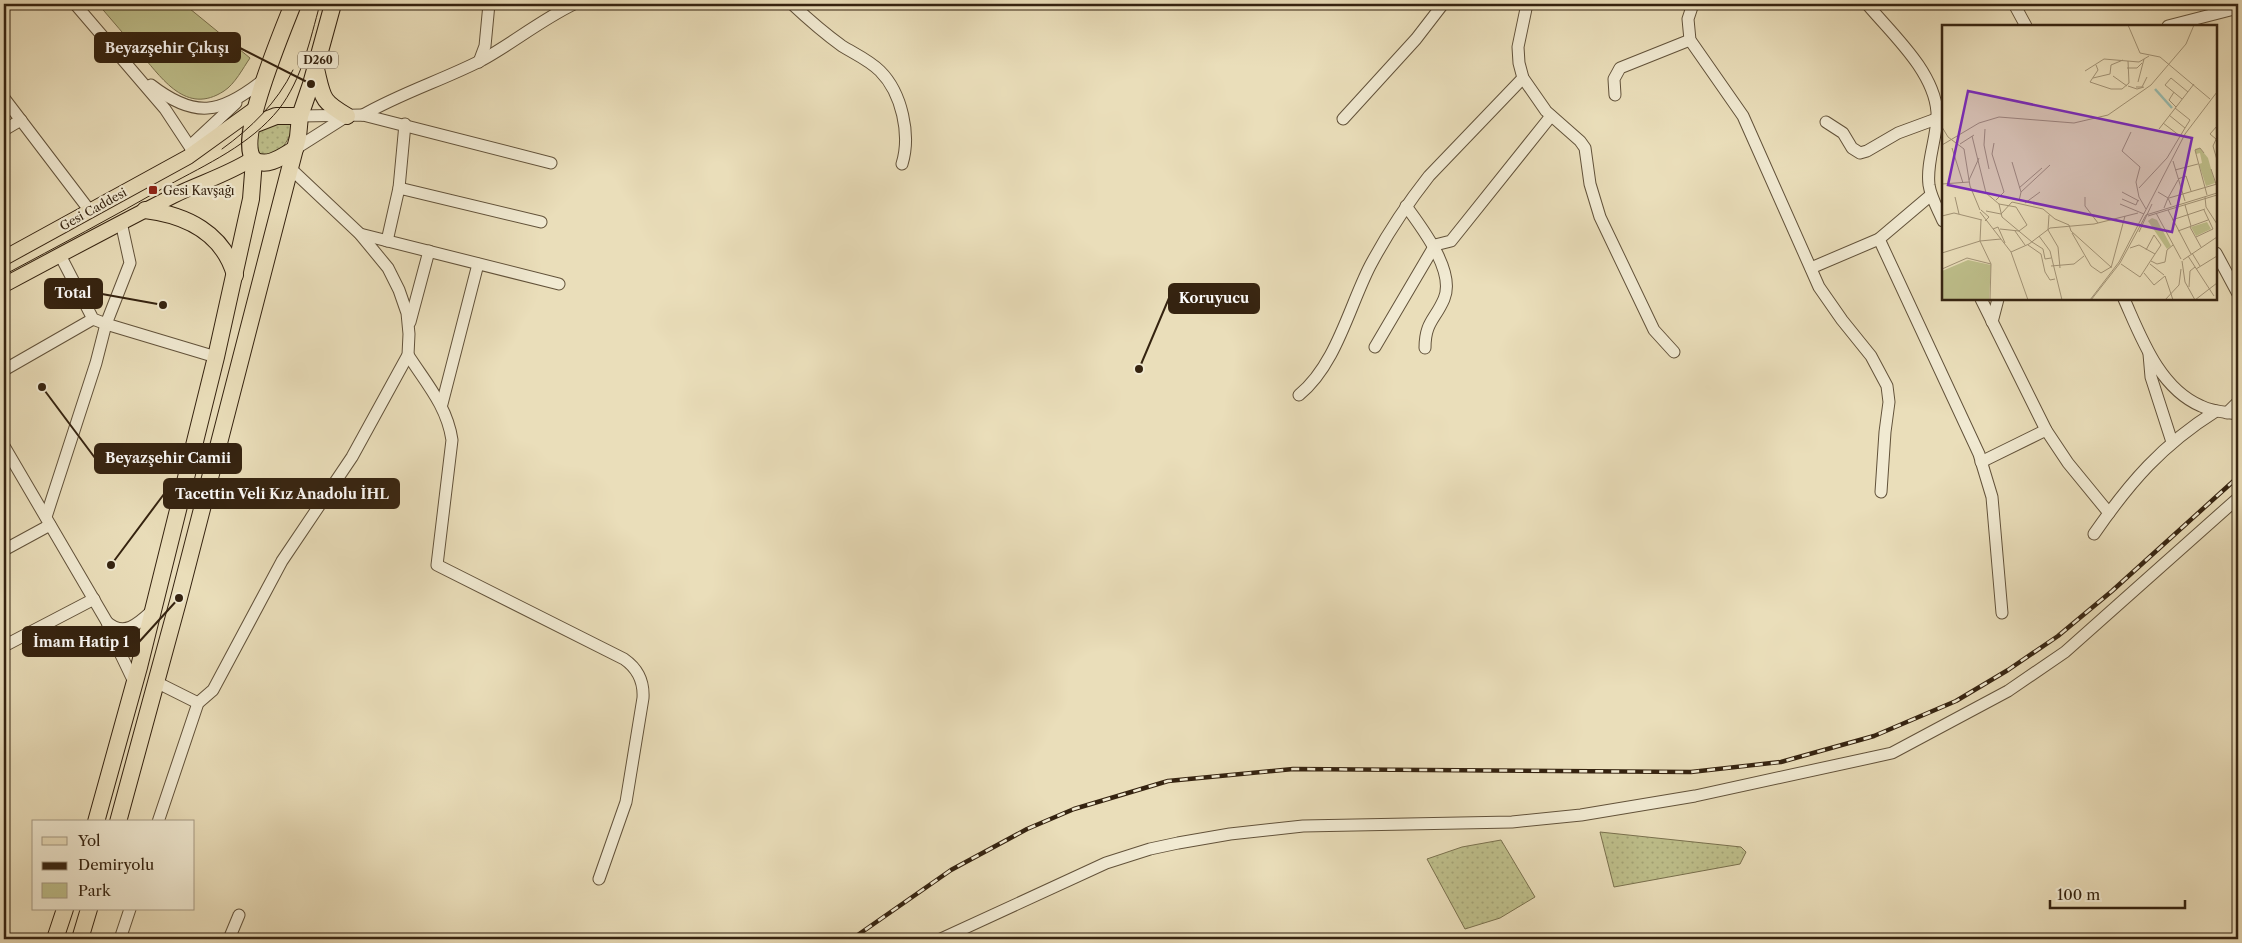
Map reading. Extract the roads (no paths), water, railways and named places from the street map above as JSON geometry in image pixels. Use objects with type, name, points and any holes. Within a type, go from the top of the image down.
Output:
[{"type":"highway","points":[[97,820],[135,684],[235,275],[251,199],[253,163],[250,145],[262,80],[293,4]]},
{"type":"highway","name":"D260","points":[[300,116],[334,4]]},
{"type":"highway","points":[[316,67],[324,98],[329,106],[355,115]]},
{"type":"highway","points":[[119,820],[295,149],[300,116],[276,116],[253,125]]},
{"type":"highway","points":[[253,163],[271,162],[295,149]]},
{"type":"highway","points":[[145,210],[180,218],[207,232],[225,251],[235,275]]},
{"type":"highway","points":[[55,939],[65,910]]},
{"type":"highway","points":[[80,939],[89,910]]},
{"type":"main road","name":"Gesi Caddesi","points":[[4,258],[90,211],[192,150],[256,108]]},
{"type":"main road","name":"Gesi Caddesi","points":[[4,285],[121,222],[197,184],[240,166],[253,163]]},
{"type":"street","points":[[4,7],[7,4]]},
{"type":"street","points":[[75,4],[165,109],[192,150],[245,94],[262,80]]},
{"type":"street","points":[[479,62],[485,46],[489,4]]},
{"type":"street","points":[[295,149],[355,115],[479,62],[547,18],[574,4]]},
{"type":"street","points":[[792,4],[833,39],[869,62],[887,79],[898,100],[904,125],[905,153],[902,164]]},
{"type":"street","points":[[1343,119],[1416,39],[1443,4]]},
{"type":"street","points":[[1526,4],[1518,47],[1523,78],[1550,116],[1580,140],[1585,148],[1590,184],[1600,217],[1654,330],[1674,352]]},
{"type":"street","points":[[1693,4],[1688,20],[1690,40],[1744,116],[1811,268],[1830,304],[1870,356],[1888,386],[1889,402],[1881,492]]},
{"type":"street","points":[[1867,4],[1924,74],[1933,93],[1936,119],[1929,174],[1931,195],[1942,217]]},
{"type":"street","points":[[2014,4],[2025,25]]},
{"type":"street","points":[[2172,25],[2238,8]]},
{"type":"street","points":[[1615,95],[1614,79],[1620,68],[1690,40]]},
{"type":"street","points":[[134,72],[168,98],[186,106],[219,107],[245,94]]},
{"type":"street","points":[[1299,395],[1318,376],[1328,361],[1370,266],[1406,206],[1429,176],[1523,78]]},
{"type":"street","points":[[4,98],[90,211]]},
{"type":"street","points":[[300,116],[355,115],[405,124],[551,163]]},
{"type":"street","points":[[1375,347],[1435,246],[1451,241],[1550,116]]},
{"type":"street","points":[[1826,122],[1843,133],[1852,148],[1860,153],[1867,151],[1898,132],[1936,119]]},
{"type":"street","points":[[4,130],[21,120]]},
{"type":"street","points":[[387,240],[399,188],[405,124]]},
{"type":"street","points":[[290,168],[360,234],[394,279],[404,301],[409,327]]},
{"type":"street","points":[[399,188],[541,222]]},
{"type":"street","points":[[1811,268],[1879,239],[1931,195]]},
{"type":"street","points":[[1406,206],[1435,246],[1447,287],[1443,301],[1428,328],[1425,348]]},
{"type":"street","points":[[4,550],[48,521],[106,324],[130,262],[121,222]]},
{"type":"street","points":[[360,234],[559,284]]},
{"type":"street","points":[[1879,239],[1981,462],[1992,497],[2002,613]]},
{"type":"street","points":[[159,820],[198,703],[213,690],[282,561],[352,457],[408,354],[409,327],[428,251]]},
{"type":"street","points":[[2217,255],[2238,294]]},
{"type":"street","points":[[60,256],[93,319],[216,357]]},
{"type":"street","points":[[442,404],[478,264]]},
{"type":"street","points":[[1981,300],[2046,430],[2068,463],[2109,513]]},
{"type":"street","points":[[1992,322],[1998,300]]},
{"type":"street","points":[[2124,300],[2149,353],[2162,373],[2182,394],[2200,406],[2227,413]]},
{"type":"street","points":[[4,370],[93,319]]},
{"type":"street","points":[[2149,353],[2151,377],[2172,442]]},
{"type":"street","points":[[408,354],[442,404],[452,440],[436,565],[624,659],[633,666],[642,681],[643,698],[626,802],[599,879]]},
{"type":"street","points":[[2094,534],[2141,471],[2172,442],[2227,413],[2238,402]]},
{"type":"street","points":[[1981,462],[2046,430]]},
{"type":"street","points":[[4,446],[107,622],[135,684]]},
{"type":"street","points":[[941,939],[1106,864],[1150,849],[1188,841],[1252,831],[1303,826],[1512,822],[1581,815],[1694,796],[1892,753],[2008,691],[2059,657],[2088,634],[2238,498]]},
{"type":"street","points":[[4,646],[94,599]]},
{"type":"street","points":[[107,622],[118,628],[131,628],[153,610]]},
{"type":"street","points":[[156,682],[198,703]]},
{"type":"street","points":[[120,939],[130,910]]},
{"type":"street","points":[[229,939],[239,915]]},
{"type":"tram line","points":[[4,275],[227,153],[268,122],[279,109],[294,85],[309,45],[320,4]]},
{"type":"tram line","points":[[222,149],[243,132],[271,104],[293,70]]},
{"type":"railway","points":[[852,939],[951,870],[1027,829],[1074,809],[1168,781],[1293,769],[1691,772],[1781,762],[1874,736],[1956,701],[2008,670],[2058,636],[2112,591],[2238,477]]},
{"type":"place","name":"Beyazşehir Çıkışı","points":[[311,84]]},
{"type":"place","name":"Gesi Kavşağı","points":[[153,190]]},
{"type":"place","name":"Total","points":[[163,305]]},
{"type":"place","name":"Koruyucu","points":[[1139,369]]},
{"type":"place","name":"Beyazşehir Camii","points":[[42,387]]},
{"type":"place","name":"Tacettin Veli Kız Anadolu İHL","points":[[111,565]]},
{"type":"place","name":"İmam Hatip 1","points":[[179,598]]}]
